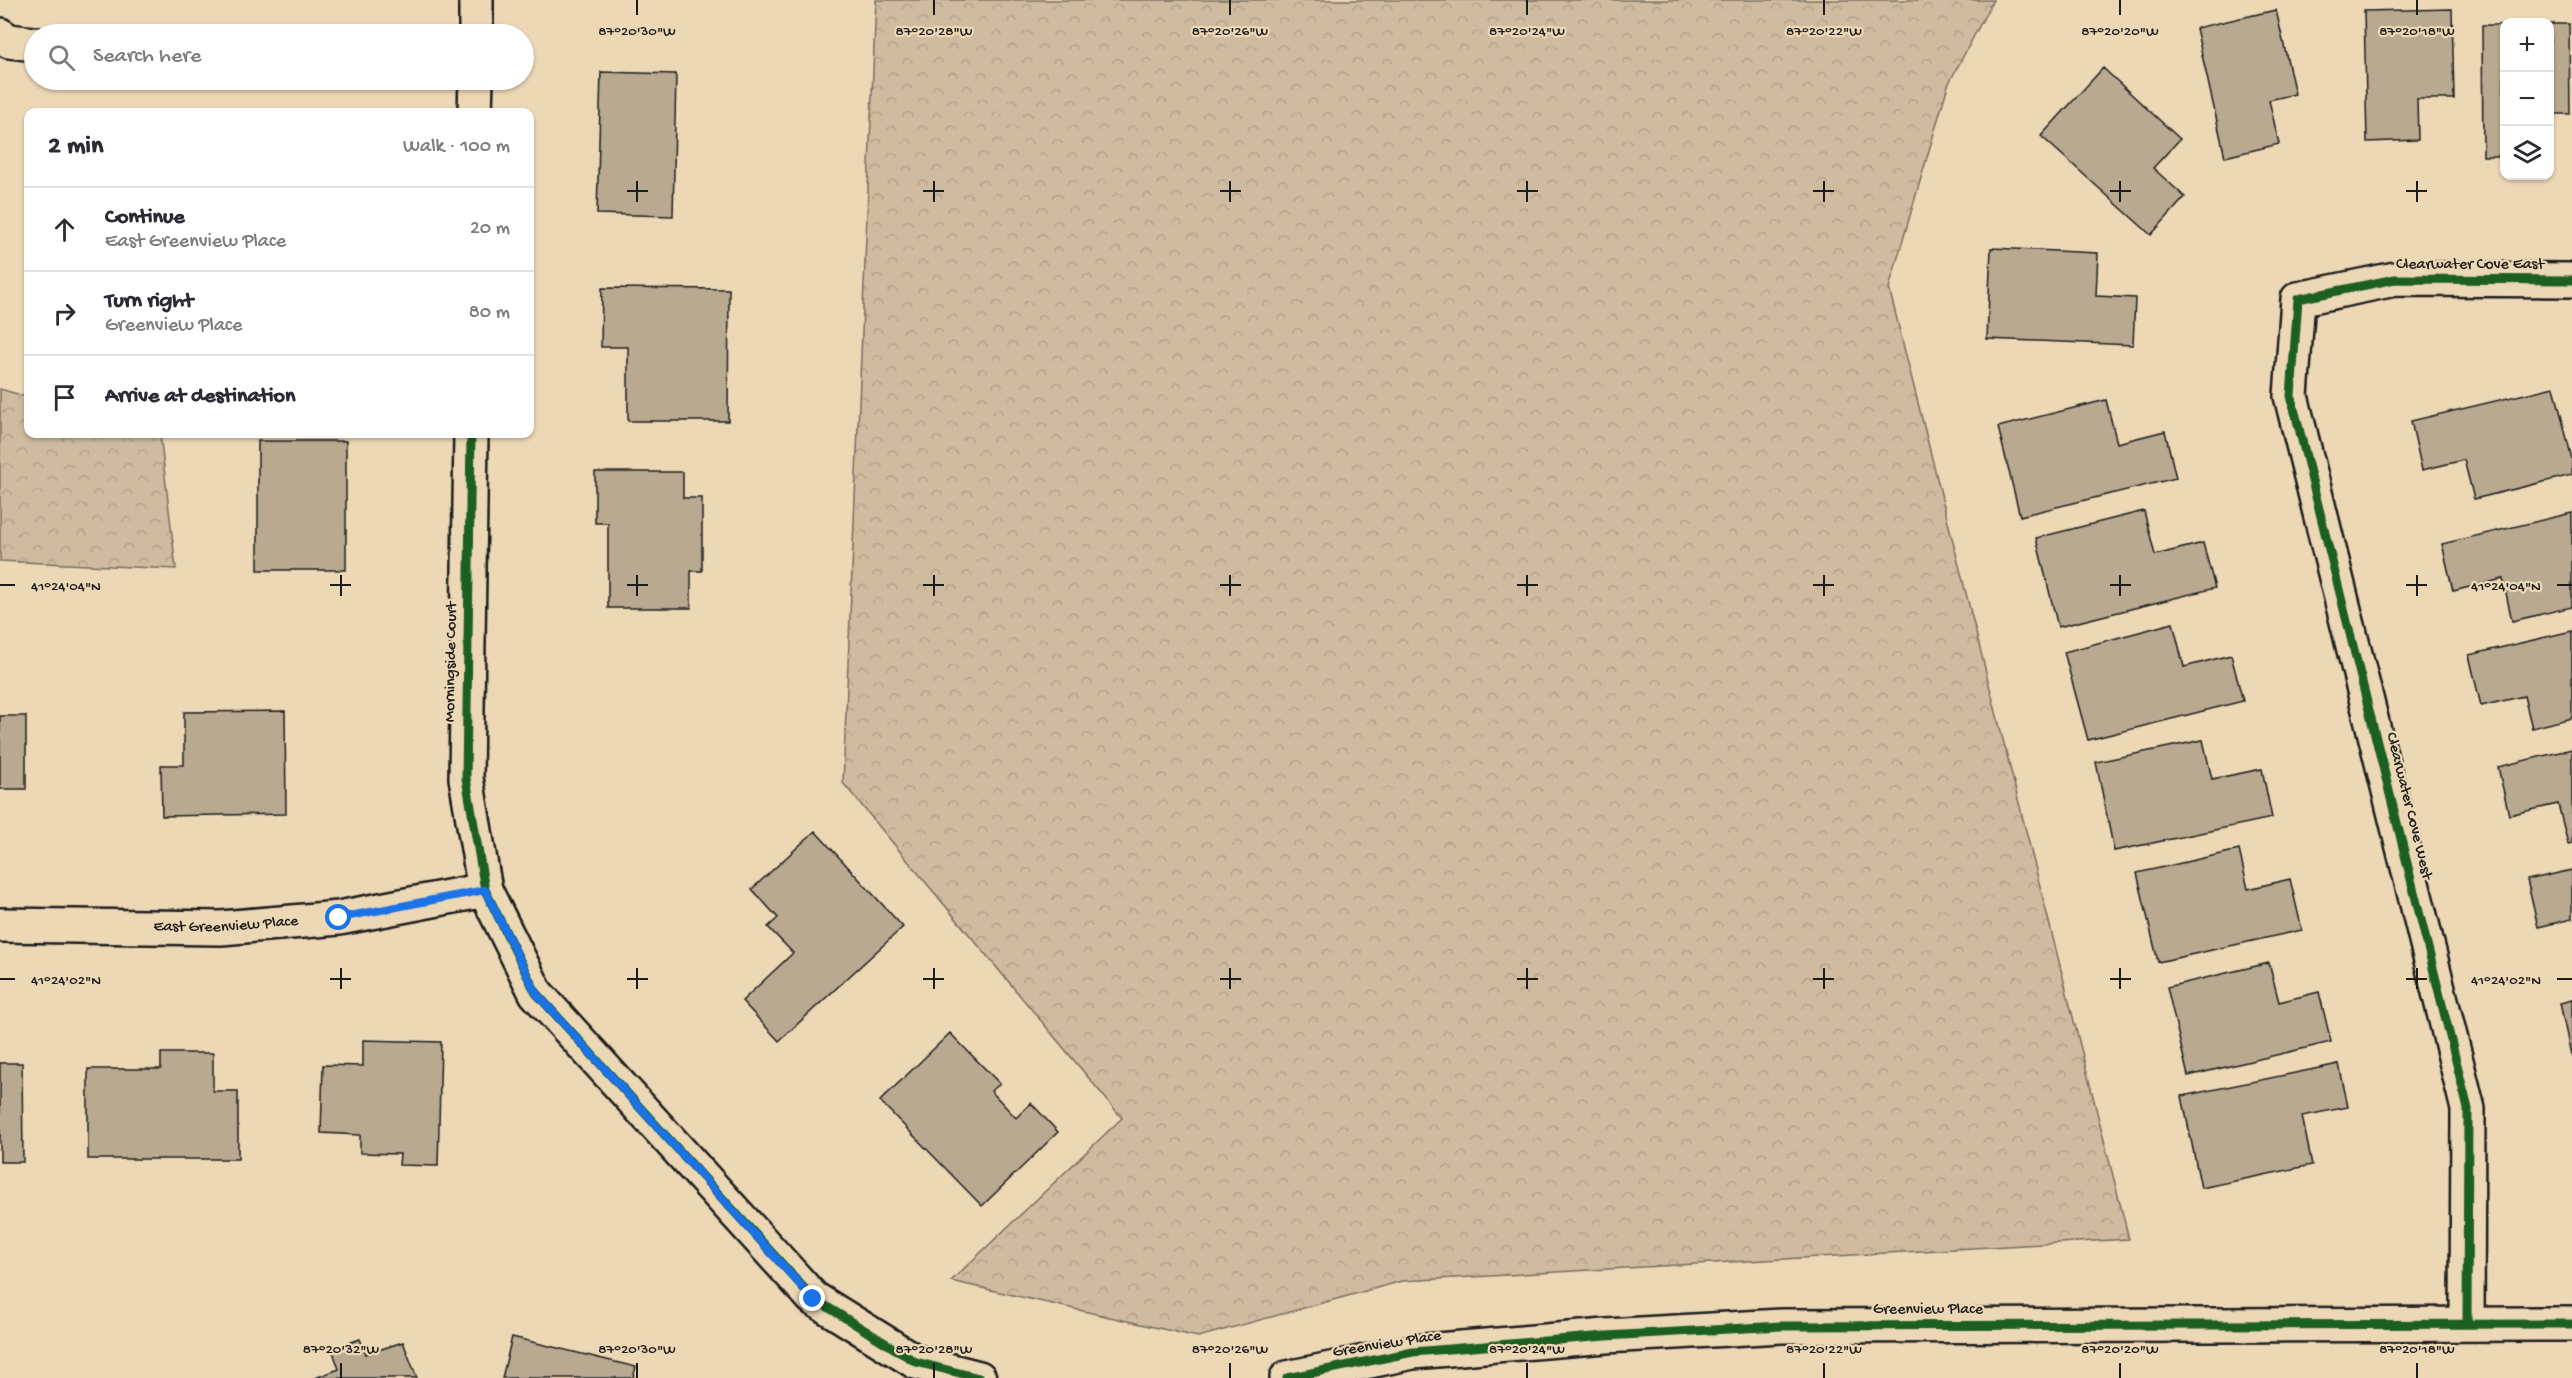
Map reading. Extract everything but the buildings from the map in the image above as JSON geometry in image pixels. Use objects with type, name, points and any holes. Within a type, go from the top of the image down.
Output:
[{"type":"street","points":[[476,0],[476,24]]},
{"type":"street","points":[[0,35],[9,41],[24,43]]},
{"type":"street","points":[[476,90],[476,108]]},
{"type":"street","name":"Clearwater Cove East","points":[[2298,299],[2395,279],[2572,280]]},
{"type":"street","name":"Clearwater Cove West","points":[[2298,299],[2291,396],[2468,1109],[2467,1323]]},
{"type":"street","name":"Morningside Court","points":[[471,438],[466,778],[485,890]]},
{"type":"street","points":[[485,890],[536,993],[813,1299],[916,1362],[979,1378]]},
{"type":"street","name":"East Greenview Place","points":[[0,925],[220,928],[339,918],[485,890]]},
{"type":"street","name":"Greenview Place","points":[[1287,1378],[1413,1352],[1606,1336],[1781,1326],[2572,1324]]},
{"type":"green space","points":[[876,0],[1993,0],[1948,85],[1889,288],[2129,1239],[1402,1281],[1198,1337],[951,1281],[1122,1118],[843,783]]},
{"type":"green space","points":[[0,389],[24,396],[24,438],[160,438],[176,569],[0,561]]},
{"type":"cycle path","points":[[2467,1323],[2468,1109],[2291,396],[2298,299],[2395,279],[2572,280]]},
{"type":"cycle path","points":[[471,438],[466,778],[485,890],[536,993],[813,1298],[916,1362],[979,1378]]},
{"type":"cycle path","points":[[1287,1378],[1413,1352],[1606,1336],[1781,1326],[2572,1324]]},
{"type":"route","points":[[339,918],[485,890],[536,993],[813,1299]]}]
